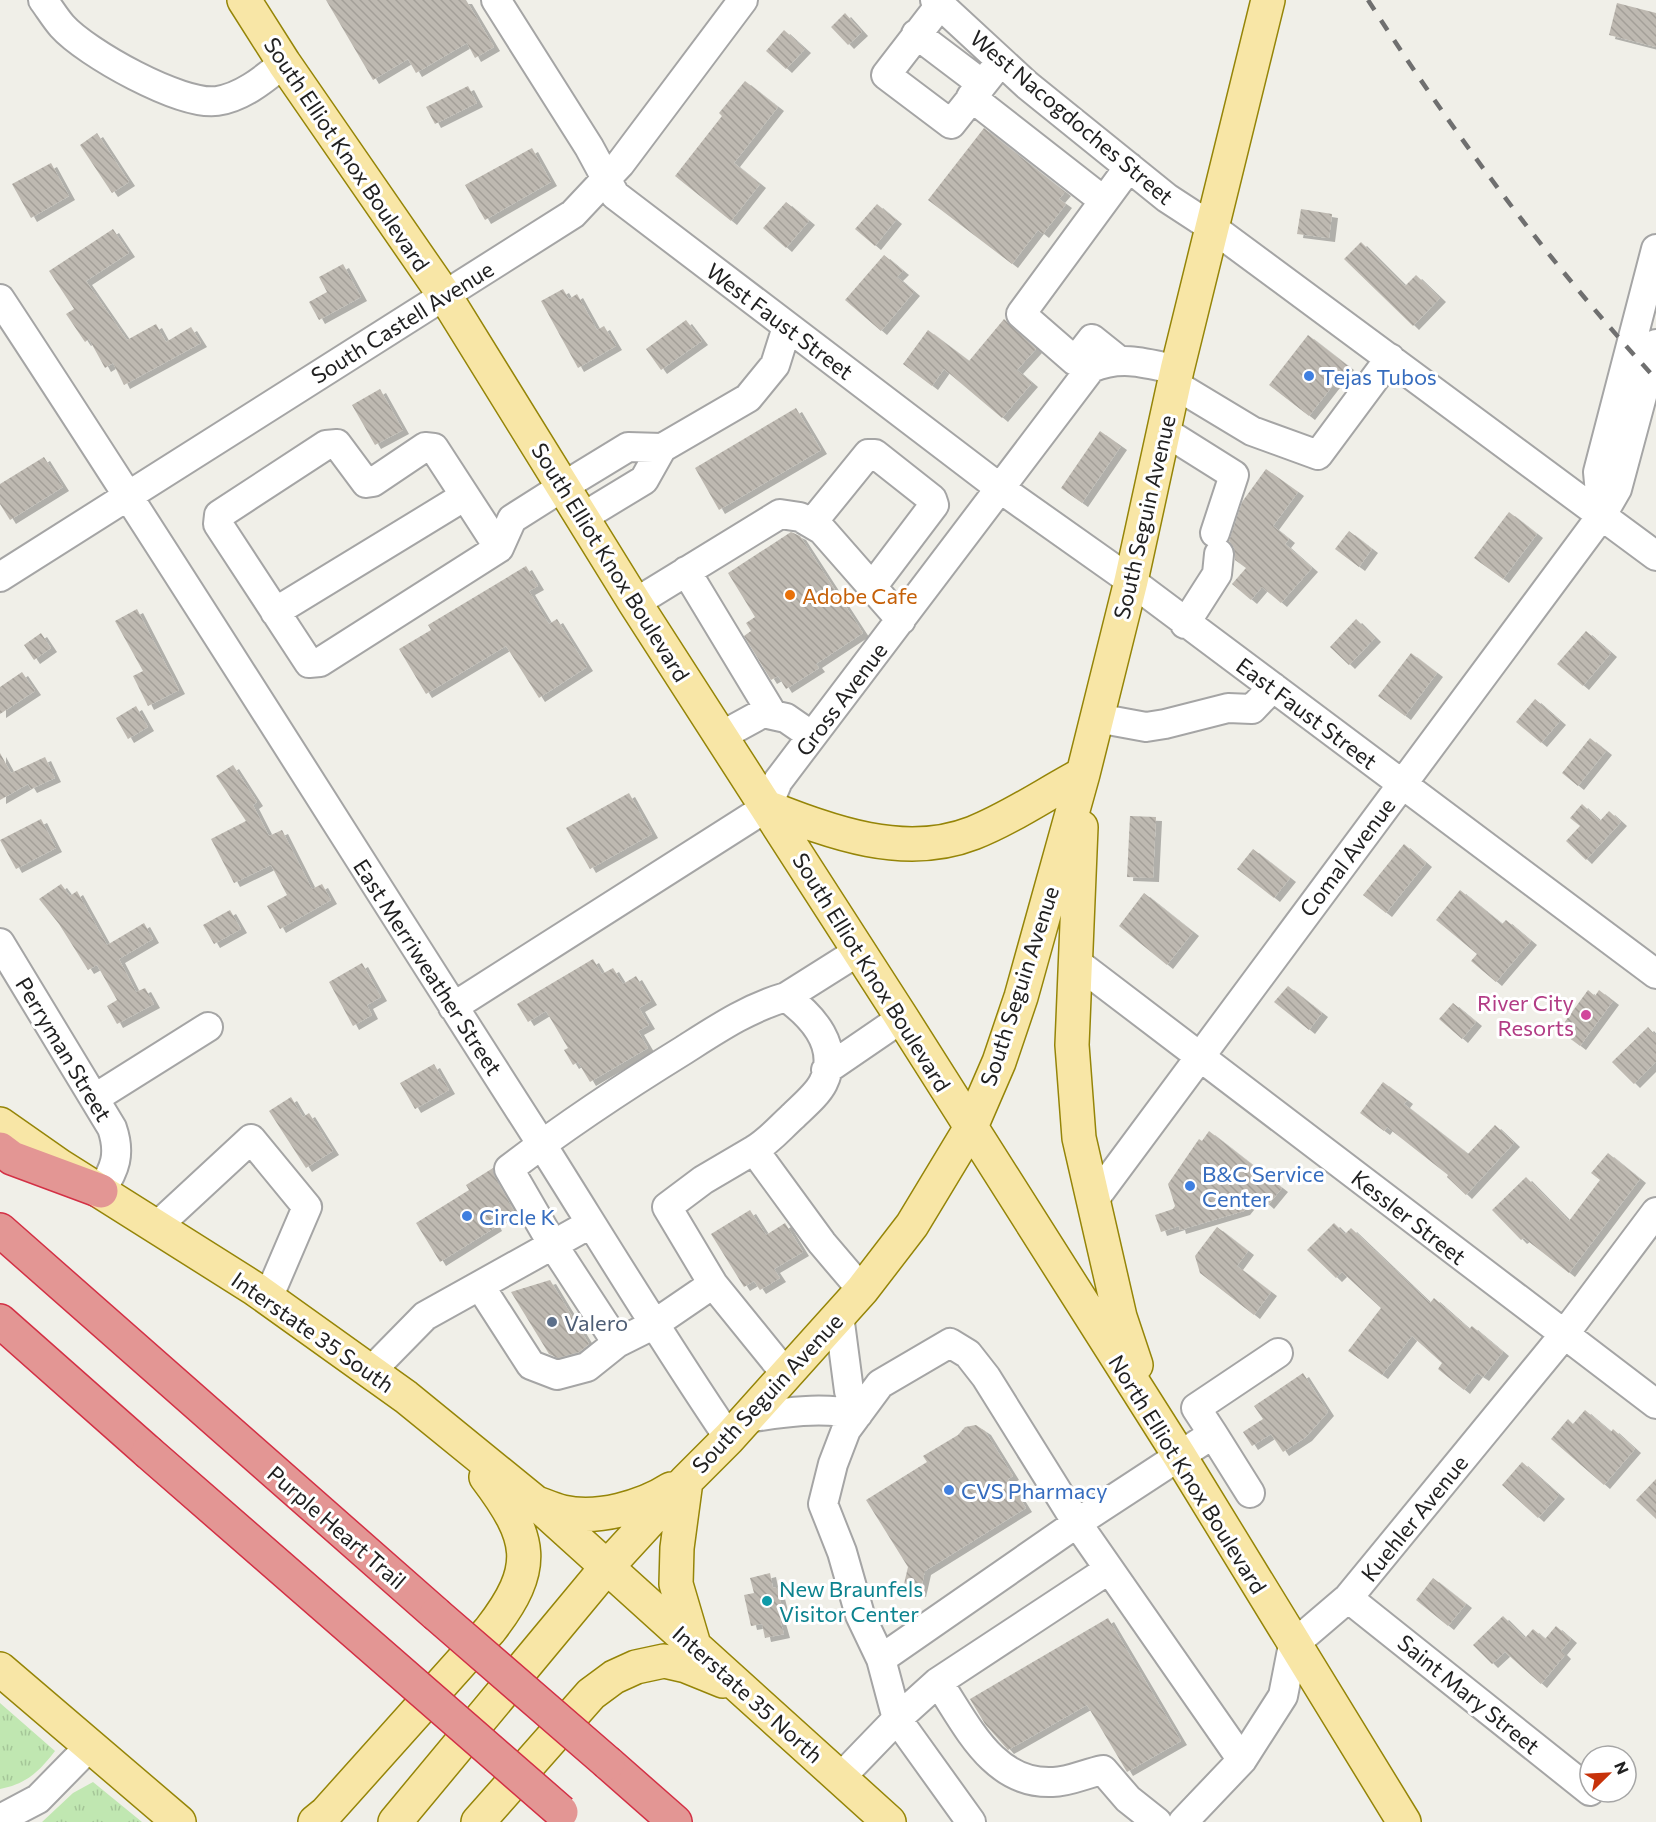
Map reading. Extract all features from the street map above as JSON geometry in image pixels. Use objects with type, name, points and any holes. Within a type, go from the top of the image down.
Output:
[{"type":"highway","points":[[0,1149],[12,1158],[101,1191]]},
{"type":"highway","name":"Purple Heart Trail","points":[[0,1230],[675,1822]]},
{"type":"highway","points":[[0,1321],[566,1817]]},
{"type":"main road","name":"South Elliot Knox Boulevard","points":[[244,0],[284,63],[445,296],[635,603],[902,1018],[970,1129]]},
{"type":"main road","name":"South Seguin Avenue","points":[[395,1822],[606,1568],[738,1428],[862,1290],[912,1225],[970,1129],[999,1062],[1021,997],[1083,774],[1131,581],[1176,377],[1268,0]]},
{"type":"main road","points":[[767,807],[850,836],[903,844],[932,842],[972,833],[1083,774],[1072,1045],[1079,1138],[1120,1317],[1153,1415]]},
{"type":"main road","name":"Interstate 35 South","points":[[0,1124],[268,1298],[371,1371],[535,1502],[606,1568]]},
{"type":"main road","name":"North Elliot Knox Boulevard","points":[[970,1129],[1179,1455],[1293,1645],[1404,1822]]},
{"type":"main road","points":[[315,1822],[327,1813],[490,1630],[509,1605],[518,1583],[523,1567],[524,1547],[520,1528],[504,1500],[461,1442]]},
{"type":"main road","points":[[535,1502],[564,1512],[603,1511],[642,1503],[686,1481]]},
{"type":"main road","points":[[686,1481],[676,1584],[695,1647]]},
{"type":"main road","name":"Interstate 35 North","points":[[606,1568],[889,1822]]},
{"type":"main road","points":[[478,1822],[591,1694],[614,1677],[636,1667],[664,1661],[686,1666],[746,1692]]},
{"type":"main road","points":[[0,1669],[172,1819]]},
{"type":"street","points":[[43,0],[63,27],[112,64],[169,92],[215,101],[247,91],[284,63]]},
{"type":"street","name":"West Faust Street","points":[[495,0],[589,147],[605,181],[623,202],[1001,489],[1131,581]]},
{"type":"street","name":"South Castell Avenue","points":[[0,577],[573,214],[605,181],[743,0]]},
{"type":"street","points":[[938,3],[885,75],[951,124],[1001,61]]},
{"type":"street","name":"West Nacogdoches Street","points":[[938,3],[1001,61],[1167,198],[1214,228],[1656,556]]},
{"type":"street","points":[[916,34],[976,91],[1104,201]]},
{"type":"street","points":[[1117,359],[1092,339],[1075,362],[1021,314],[1129,167]]},
{"type":"street","points":[[1602,515],[1598,472],[1656,249]]},
{"type":"street","name":"East Merriweather Street","points":[[0,299],[129,495],[542,1144],[653,1325],[738,1428]]},
{"type":"street","points":[[583,517],[644,480],[662,448],[748,398],[775,365],[787,327]]},
{"type":"street","name":"Comal Avenue","points":[[1093,1201],[1602,515],[1617,489],[1656,344]]},
{"type":"street","name":"Gross Avenue","points":[[767,807],[778,781],[1091,368],[1117,359],[1129,359],[1176,377],[1252,431],[1318,454],[1390,358]]},
{"type":"street","points":[[1164,431],[1234,475],[1218,542],[1217,574],[1185,624]]},
{"type":"street","points":[[499,548],[434,448],[425,447],[373,482],[366,483],[336,444],[326,445],[219,515],[218,525],[309,663],[320,662],[499,548],[512,519],[564,486],[628,447],[662,448]]},
{"type":"street","points":[[812,523],[868,454],[875,454],[932,498],[934,506],[872,587]]},
{"type":"street","points":[[275,612],[465,496]]},
{"type":"street","points":[[635,603],[780,514],[800,516],[822,530],[901,620]]},
{"type":"street","points":[[686,571],[773,715]]},
{"type":"street","name":"East Faust Street","points":[[1131,581],[1185,624],[1273,687],[1656,974]]},
{"type":"street","points":[[1097,718],[1146,727],[1228,708],[1252,709],[1273,687]]},
{"type":"street","points":[[721,736],[763,713],[786,718],[812,736]]},
{"type":"street","points":[[453,1007],[767,807]]},
{"type":"street","name":"Perryman Street","points":[[0,943],[95,1098],[117,1143],[114,1170],[101,1191]]},
{"type":"street","points":[[617,1343],[553,1245],[509,1169],[602,1102],[735,1018],[761,1004],[786,997],[859,951]]},
{"type":"street","name":"Kessler Street","points":[[1077,963],[1200,1055],[1563,1336],[1656,1404]]},
{"type":"street","points":[[786,997],[803,1009],[820,1028],[828,1055],[824,1082],[768,1141],[703,1180],[667,1207],[713,1284],[786,1374]]},
{"type":"street","points":[[826,1070],[902,1018]]},
{"type":"street","points":[[95,1098],[208,1027]]},
{"type":"street","points":[[156,1227],[251,1139],[308,1207],[268,1298]]},
{"type":"street","points":[[754,1150],[822,1244],[862,1290]]},
{"type":"street","name":"Kuehler Avenue","points":[[1293,1645],[1348,1598],[1563,1336],[1656,1212]]},
{"type":"street","points":[[371,1371],[425,1317],[590,1224]]},
{"type":"street","points":[[480,1286],[531,1365],[557,1375],[587,1367],[617,1343],[653,1325],[713,1284]]},
{"type":"street","points":[[839,1315],[849,1391],[858,1414]]},
{"type":"street","points":[[971,1822],[897,1719],[881,1659],[860,1615],[842,1552],[823,1504],[833,1464],[846,1430],[880,1384],[950,1343],[968,1354],[986,1377],[1077,1523],[1242,1760]]},
{"type":"street","points":[[1250,1493],[1196,1408],[1278,1353]]},
{"type":"street","points":[[738,1428],[799,1409],[822,1408],[858,1414]]},
{"type":"street","points":[[881,1659],[1077,1523],[1213,1434]]},
{"type":"street","points":[[841,1777],[897,1719],[938,1683],[1108,1569]]},
{"type":"street","name":"Saint Mary Street","points":[[1348,1598],[1578,1781]]},
{"type":"street","points":[[1183,1822],[1242,1760],[1283,1696],[1293,1645]]},
{"type":"street","points":[[938,1683],[986,1753],[1011,1775],[1034,1782],[1056,1782],[1103,1770],[1128,1799],[1157,1822]]},
{"type":"street","points":[[0,1819],[38,1799],[90,1746]]},
{"type":"green space","points":[[0,1703],[55,1751],[31,1776],[17,1784],[0,1789]]},
{"type":"green space","points":[[93,1782],[142,1822],[42,1822],[73,1793]]},
{"type":"building","points":[[326,0],[466,0],[494,47],[475,58],[467,43],[416,73],[408,59],[373,80]]},
{"type":"building","points":[[1617,3],[1656,13],[1656,47],[1609,35]]},
{"type":"building","points":[[845,13],[862,32],[848,45],[831,27]]},
{"type":"building","points":[[784,30],[805,49],[786,69],[766,51]]},
{"type":"building","points":[[745,81],[778,107],[734,163],[760,184],[731,221],[675,176],[722,116],[719,113]]},
{"type":"building","points":[[468,86],[477,103],[435,124],[426,107]]},
{"type":"building","points":[[984,128],[1065,192],[1059,199],[1066,204],[1043,234],[1038,230],[1012,264],[928,200]]},
{"type":"building","points":[[97,133],[129,182],[112,193],[80,145]]},
{"type":"building","points":[[532,148],[551,182],[485,220],[465,185]]},
{"type":"building","points":[[51,163],[69,196],[31,218],[12,184]]},
{"type":"building","points":[[786,202],[809,221],[786,248],[763,228]]},
{"type":"building","points":[[877,204],[896,220],[875,246],[855,229]]},
{"type":"building","points":[[1301,209],[1332,214],[1329,238],[1297,234]]},
{"type":"building","points":[[113,229],[129,253],[86,281],[127,340],[156,324],[166,342],[191,327],[201,343],[124,385],[113,363],[105,368],[89,339],[85,342],[66,314],[74,309],[49,271]]},
{"type":"building","points":[[1361,242],[1405,286],[1416,275],[1440,298],[1413,326],[1344,259]]},
{"type":"building","points":[[884,255],[903,271],[897,277],[914,292],[881,331],[845,300]]},
{"type":"building","points":[[343,264],[361,297],[319,320],[309,302],[327,292],[319,277]]},
{"type":"building","points":[[563,289],[569,299],[577,294],[597,330],[604,326],[616,346],[578,368],[541,301]]},
{"type":"building","points":[[1004,319],[1036,349],[1017,370],[1032,383],[1002,418],[944,369],[932,386],[903,364],[928,330],[969,361]]},
{"type":"building","points":[[686,320],[702,341],[661,370],[646,349]]},
{"type":"building","name":"Tejas Tubos","points":[[1308,335],[1348,366],[1309,416],[1269,385]]},
{"type":"building","points":[[380,389],[403,430],[375,445],[352,405]]},
{"type":"building","points":[[796,408],[821,450],[719,510],[695,468]]},
{"type":"building","points":[[1100,431],[1121,446],[1082,503],[1061,488]]},
{"type":"building","points":[[44,457],[63,487],[10,520],[0,504],[0,484]]},
{"type":"building","points":[[1266,469],[1298,492],[1273,526],[1289,539],[1285,544],[1312,568],[1281,603],[1262,587],[1251,600],[1232,584],[1246,568],[1235,560],[1234,548],[1229,541],[1242,502]]},
{"type":"building","points":[[1509,512],[1537,534],[1503,579],[1474,558]]},
{"type":"building","points":[[1349,531],[1372,549],[1359,567],[1335,549]]},
{"type":"building","name":"Adobe Cafe","points":[[791,532],[800,536],[863,633],[816,664],[819,668],[786,689],[778,676],[771,680],[744,636],[751,631],[746,623],[755,617],[728,573]]},
{"type":"building","points":[[526,566],[538,586],[529,591],[549,624],[557,619],[587,667],[539,698],[506,646],[426,694],[399,649],[431,630],[428,625]]},
{"type":"building","points":[[137,609],[179,690],[148,706],[133,676],[143,671],[115,621]]},
{"type":"building","points":[[1356,619],[1375,638],[1349,665],[1330,647]]},
{"type":"building","points":[[1586,631],[1611,653],[1583,686],[1557,664]]},
{"type":"building","points":[[41,633],[51,648],[34,660],[24,645]]},
{"type":"building","points":[[1411,653],[1437,673],[1405,716],[1378,696]]},
{"type":"building","points":[[22,672],[35,691],[0,714],[0,687]]},
{"type":"building","points":[[1535,699],[1560,721],[1541,743],[1516,722]]},
{"type":"building","points":[[136,706],[148,727],[128,739],[116,718]]},
{"type":"building","points":[[1590,738],[1606,751],[1578,786],[1562,773]]},
{"type":"building","points":[[0,753],[11,773],[45,757],[55,778],[31,789],[28,784],[0,800]]},
{"type":"building","points":[[233,765],[257,802],[253,805],[269,836],[282,830],[312,889],[322,884],[331,900],[280,929],[267,906],[287,895],[271,865],[234,883],[211,839],[246,821],[216,776]]},
{"type":"building","points":[[629,793],[652,834],[590,869],[566,828]]},
{"type":"building","points":[[1582,804],[1600,821],[1609,811],[1621,822],[1586,860],[1566,841],[1580,826],[1570,818]]},
{"type":"building","points":[[1130,816],[1156,817],[1153,878],[1127,877]]},
{"type":"building","points":[[41,819],[56,848],[16,869],[0,840]]},
{"type":"building","points":[[1404,844],[1426,863],[1386,913],[1363,895]]},
{"type":"building","points":[[1253,849],[1290,878],[1274,898],[1237,869]]},
{"type":"building","points":[[61,884],[70,896],[77,891],[107,945],[144,923],[153,939],[119,959],[136,992],[145,988],[154,1004],[117,1024],[107,1006],[117,1000],[97,965],[88,970],[59,924],[39,899]]},
{"type":"building","points":[[1460,890],[1502,924],[1506,920],[1531,941],[1496,982],[1471,961],[1477,954],[1436,920]]},
{"type":"building","points":[[1144,893],[1193,932],[1167,965],[1119,926]]},
{"type":"building","points":[[230,910],[241,929],[214,944],[203,925]]},
{"type":"building","points":[[593,959],[602,974],[613,968],[623,984],[636,976],[651,1001],[639,1008],[649,1025],[638,1031],[648,1048],[590,1082],[578,1062],[573,1065],[564,1050],[568,1048],[546,1011],[528,1022],[517,1004]]},
{"type":"building","points":[[362,963],[381,997],[367,1005],[372,1015],[353,1026],[329,982]]},
{"type":"building","points":[[1288,986],[1322,1013],[1309,1030],[1274,1002]]},
{"type":"building","name":"River City Resorts","points":[[1588,990],[1595,996],[1599,990],[1613,1001],[1580,1046],[1559,1030]]},
{"type":"building","points":[[1453,1003],[1476,1022],[1462,1039],[1439,1019]]},
{"type":"building","points":[[1648,1027],[1656,1036],[1656,1062],[1634,1084],[1612,1062]]},
{"type":"building","points":[[434,1064],[449,1090],[415,1109],[400,1083]]},
{"type":"building","points":[[1383,1082],[1407,1100],[1404,1104],[1468,1154],[1495,1125],[1514,1143],[1466,1195],[1447,1177],[1448,1175],[1387,1127],[1384,1131],[1360,1113]]},
{"type":"building","points":[[291,1097],[303,1117],[309,1113],[333,1151],[306,1168],[269,1111]]},
{"type":"building","points":[[1209,1131],[1282,1188],[1268,1205],[1257,1195],[1244,1211],[1180,1230],[1179,1226],[1161,1232],[1155,1215],[1173,1209],[1175,1206],[1168,1184],[1199,1139],[1202,1141]]},
{"type":"building","points":[[1608,1153],[1640,1179],[1569,1273],[1524,1238],[1521,1240],[1492,1210],[1526,1177],[1569,1221],[1600,1180],[1591,1173]]},
{"type":"building","name":"Circle K","points":[[493,1168],[495,1177],[514,1211],[494,1223],[496,1227],[440,1262],[416,1223],[469,1190],[466,1185]]},
{"type":"building","points":[[750,1210],[766,1235],[785,1223],[803,1252],[774,1269],[780,1278],[760,1290],[754,1281],[744,1287],[711,1234]]},
{"type":"building","points":[[1334,1223],[1345,1234],[1351,1228],[1430,1303],[1434,1298],[1469,1329],[1472,1326],[1503,1352],[1483,1377],[1477,1373],[1464,1390],[1438,1369],[1442,1363],[1412,1336],[1382,1375],[1348,1351],[1381,1308],[1342,1272],[1336,1278],[1307,1250]]},
{"type":"building","points":[[1217,1227],[1248,1251],[1237,1266],[1271,1292],[1254,1315],[1200,1273],[1195,1256]]},
{"type":"building","name":"Valero","points":[[550,1280],[589,1344],[579,1352],[558,1358],[549,1354],[511,1292]]},
{"type":"building","points":[[1303,1373],[1328,1412],[1306,1437],[1283,1452],[1271,1434],[1252,1446],[1243,1432],[1263,1419],[1254,1406]]},
{"type":"building","points":[[1585,1410],[1611,1432],[1613,1429],[1635,1449],[1604,1485],[1551,1439],[1568,1419],[1573,1424]]},
{"type":"building","name":"CVS Pharmacy","points":[[976,1425],[985,1431],[1013,1476],[1008,1479],[1026,1508],[925,1571],[920,1593],[903,1588],[908,1567],[866,1500],[927,1462],[923,1456],[958,1435],[965,1427]]},
{"type":"building","points":[[1522,1462],[1559,1495],[1538,1518],[1502,1485]]},
{"type":"building","points":[[1656,1479],[1656,1519],[1636,1500]]},
{"type":"building","name":"New Braunfels Visitor Center","points":[[770,1573],[773,1588],[777,1587],[785,1619],[780,1620],[784,1634],[765,1638],[762,1624],[751,1626],[744,1595],[754,1593],[750,1578]]},
{"type":"building","points":[[1433,1578],[1466,1604],[1448,1626],[1416,1600]]},
{"type":"building","points":[[1503,1616],[1525,1638],[1533,1629],[1545,1639],[1556,1626],[1571,1639],[1561,1651],[1565,1655],[1541,1684],[1505,1652],[1492,1664],[1473,1645]]},
{"type":"building","points":[[1108,1618],[1181,1741],[1127,1772],[1087,1705],[1008,1750],[985,1724],[970,1699]]},
{"type":"railway","points":[[1368,0],[1400,50],[1504,196],[1578,290],[1656,379]]},
{"type":"place","name":"Tejas Tubos","points":[[1309,376]]},
{"type":"place","name":"Adobe Cafe","points":[[790,595]]},
{"type":"place","name":"River City Resorts","points":[[1586,1015]]},
{"type":"place","name":"B&C Service Center","points":[[1190,1186]]},
{"type":"place","name":"Circle K","points":[[467,1216]]},
{"type":"place","name":"Valero","points":[[552,1322]]},
{"type":"place","name":"CVS Pharmacy","points":[[949,1490]]},
{"type":"place","name":"New Braunfels Visitor Center","points":[[767,1601]]}]
